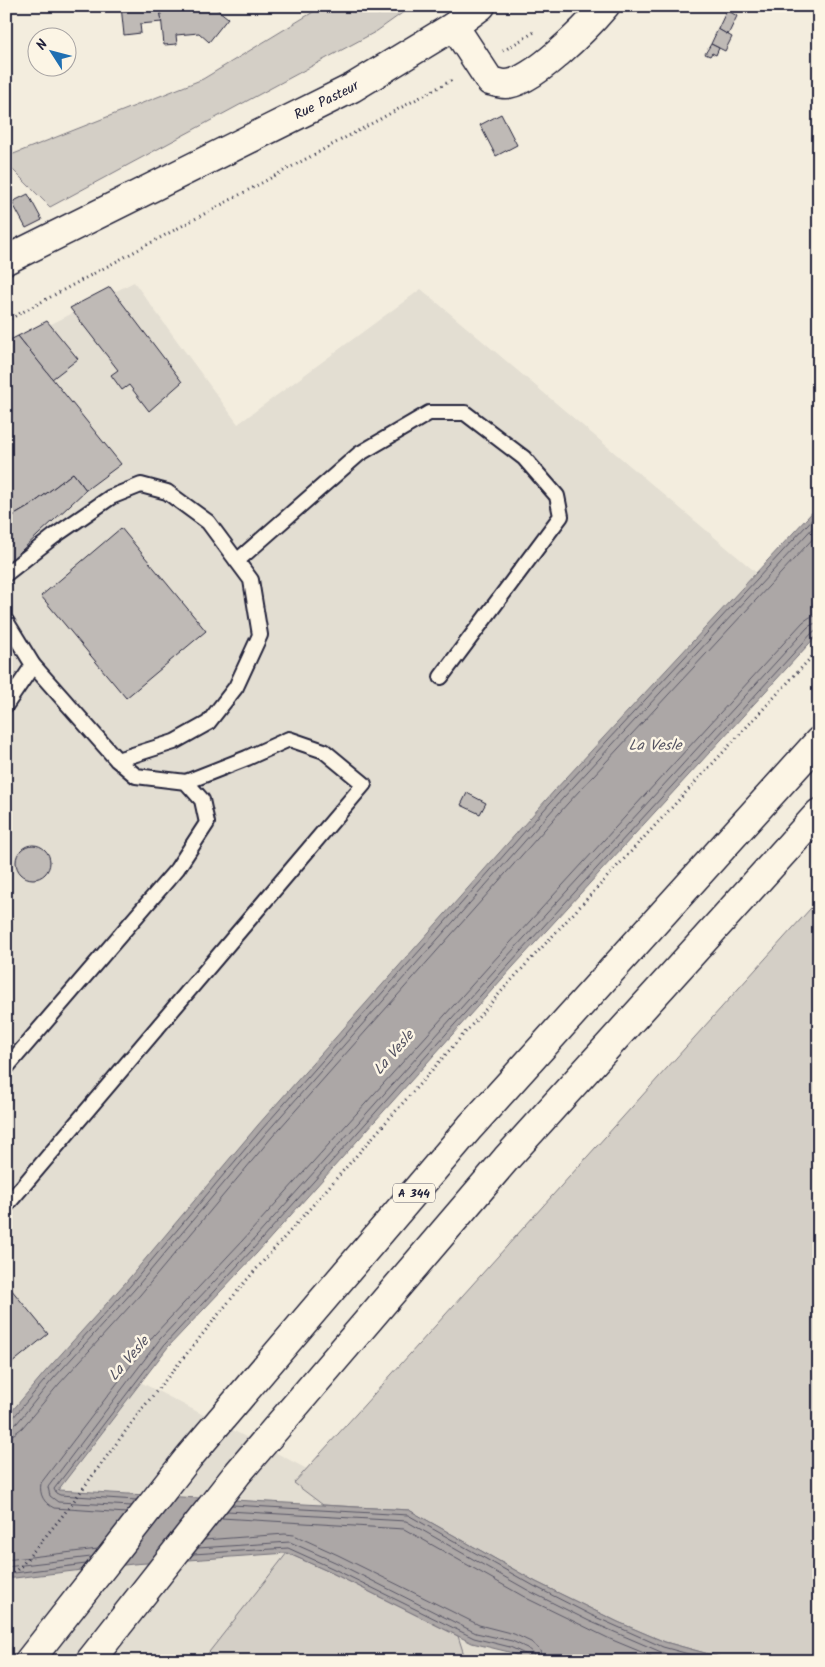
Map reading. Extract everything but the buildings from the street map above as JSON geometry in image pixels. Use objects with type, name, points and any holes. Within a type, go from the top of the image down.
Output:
[{"type":"main road","name":"Rue Pasteur","points":[[6,260],[352,88],[454,26],[480,6]]},
{"type":"main road","points":[[454,26],[490,81],[506,85],[525,79],[586,29],[605,6]]},
{"type":"main road","name":"A 344","points":[[29,1661],[189,1457],[470,1127],[819,741]]},
{"type":"main road","points":[[90,1661],[237,1474],[500,1166],[819,813]]},
{"type":"lane","points":[[237,561],[359,454],[429,413],[464,413],[524,458],[556,496],[562,516],[441,678]]},
{"type":"lane","points":[[6,574],[53,537],[111,497],[140,485],[167,492],[208,522],[251,580],[260,635],[236,687],[208,723],[174,742],[117,760]]},
{"type":"lane","points":[[6,620],[33,666],[117,760],[136,776],[186,782],[289,740],[324,751],[364,784],[6,1206]]},
{"type":"lane","points":[[6,705],[33,666]]},
{"type":"lane","points":[[6,1068],[177,869],[207,824],[202,800],[186,782]]},
{"type":"path","points":[[381,6],[377,14],[391,6]]},
{"type":"path","points":[[6,321],[479,66],[540,29]]},
{"type":"path","points":[[6,1580],[22,1565],[64,1514],[142,1409],[250,1275],[507,985],[819,649]]},
{"type":"shaded area","points":[[323,6],[412,6],[377,31],[50,207],[6,163],[6,157],[203,79]]},
{"type":"shaded area","points":[[134,282],[238,424],[421,289],[778,591],[100,1361],[675,1661],[6,1661],[6,347]]},
{"type":"shaded area","points":[[819,899],[819,1661],[734,1661],[665,1642],[618,1622],[536,1582],[409,1510],[323,1505],[294,1483]]},
{"type":"shaded area","points":[[287,1553],[330,1572],[458,1636],[466,1661],[202,1661]]},
{"type":"water","name":"La Vesle","points":[[819,505],[819,633],[502,979],[256,1254],[168,1347],[58,1490],[409,1510],[536,1582],[618,1622],[665,1642],[734,1661],[528,1661],[509,1652],[472,1643],[330,1572],[287,1553],[133,1564],[6,1579],[6,1418],[126,1282],[258,1125],[554,791]]}]
